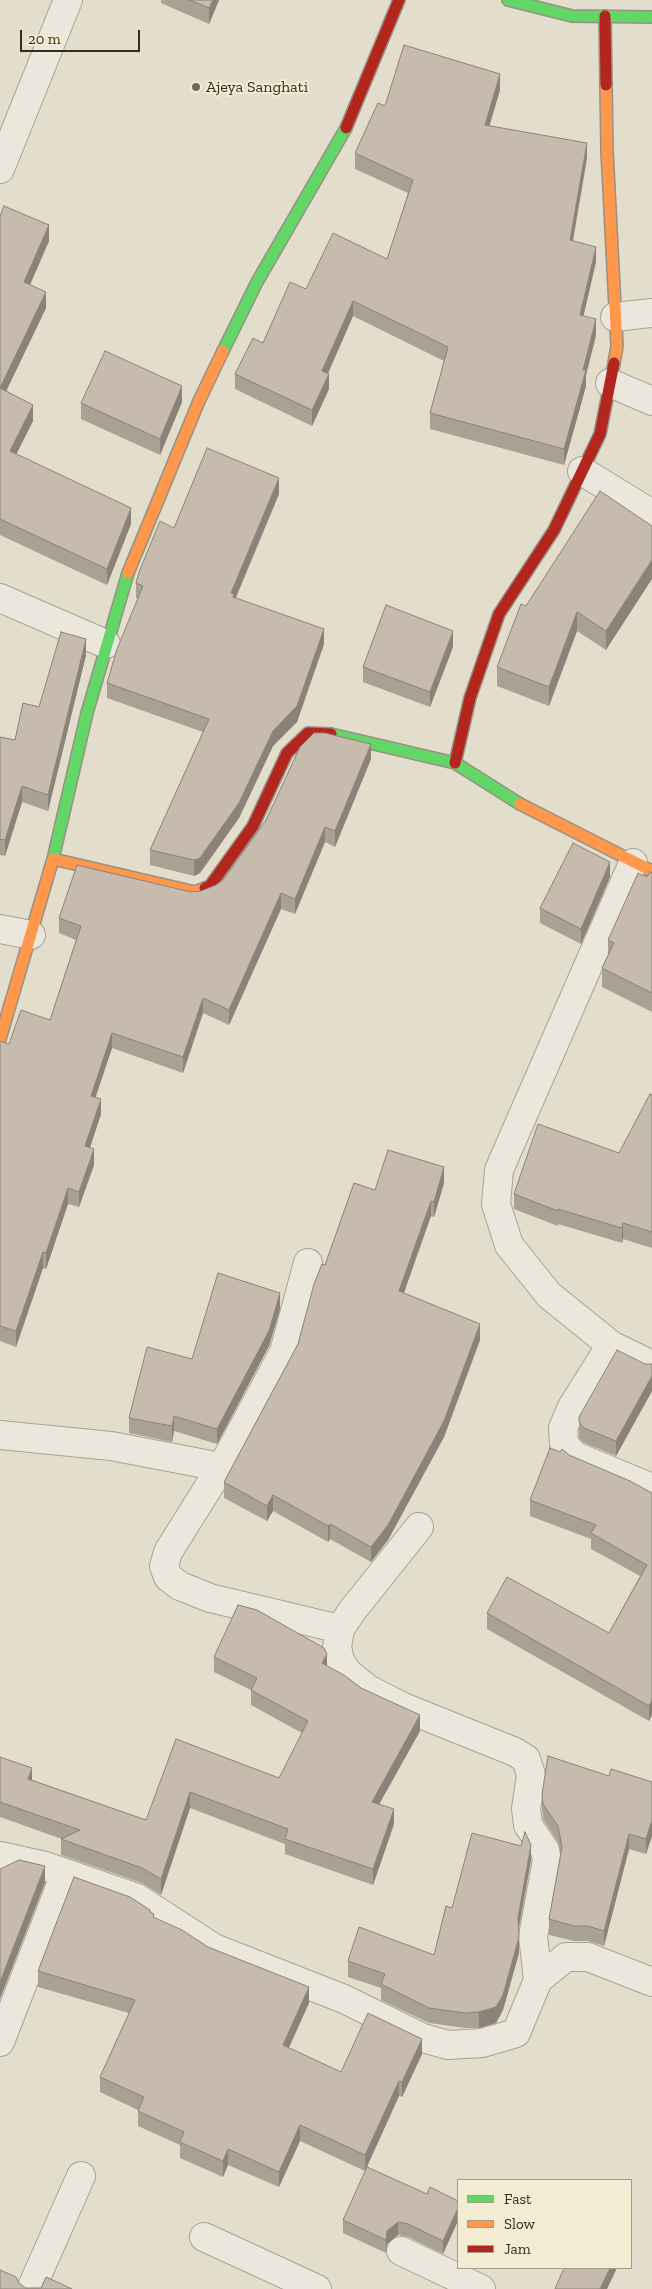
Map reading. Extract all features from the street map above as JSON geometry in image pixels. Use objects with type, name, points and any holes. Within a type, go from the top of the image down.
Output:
[{"type":"street","points":[[0,169],[68,0]]},
{"type":"street","points":[[0,1039],[53,859],[87,713],[124,582],[199,401],[257,282],[343,136],[399,0]]},
{"type":"street","points":[[508,0],[572,16],[652,17]]},
{"type":"street","points":[[455,763],[470,698],[499,614],[554,530],[600,434],[617,346],[607,151],[605,16]]},
{"type":"street","points":[[615,317],[652,313]]},
{"type":"street","points":[[610,382],[652,401]]},
{"type":"street","points":[[582,471],[652,514]]},
{"type":"street","points":[[0,598],[106,644]]},
{"type":"street","points":[[53,859],[195,892],[210,886],[253,826],[287,753],[308,733],[326,733],[455,763],[515,800],[642,867],[499,1170],[496,1204],[509,1245],[549,1295],[611,1345],[652,1365]]},
{"type":"street","points":[[0,929],[31,936]]},
{"type":"street","points":[[308,1263],[284,1352],[221,1467],[168,1552],[164,1566],[168,1577],[180,1586],[210,1598],[340,1629]]},
{"type":"street","points":[[611,1345],[566,1421],[563,1428],[564,1444],[575,1456],[652,1488]]},
{"type":"street","points":[[0,1435],[111,1446],[221,1467]]},
{"type":"street","points":[[419,1527],[369,1588],[340,1629],[337,1647],[340,1661],[348,1672],[368,1689],[403,1707],[526,1758],[531,1775],[526,1809],[528,1825],[545,1850],[547,1860],[533,1936],[538,1980]]},
{"type":"street","points":[[0,1856],[45,1866],[137,1898],[214,1948],[344,1999],[423,2038],[448,2045],[482,2043],[516,2033],[538,1980],[566,1957],[588,1957],[652,1981]]},
{"type":"street","points":[[0,2042],[65,1874]]},
{"type":"street","points":[[31,2289],[82,2176]]},
{"type":"street","points":[[204,2237],[316,2289]]},
{"type":"street","points":[[401,2251],[477,2288]]},
{"type":"building","points":[[190,0],[213,0],[209,8]]},
{"type":"building","points":[[404,45],[500,74],[485,125],[587,143],[570,240],[596,247],[580,315],[596,319],[583,370],[586,370],[564,449],[430,413],[448,347],[353,301],[322,371],[329,374],[312,410],[235,374],[253,338],[263,343],[290,282],[306,289],[333,233],[387,259],[413,180],[355,153],[378,103],[385,106]]},
{"type":"building","points":[[4,206],[49,225],[24,282],[46,292],[0,388],[0,216]]},
{"type":"building","points":[[105,351],[182,386],[160,439],[81,403]]},
{"type":"building","points":[[0,388],[33,405],[10,451],[131,508],[107,569],[0,519]]},
{"type":"building","points":[[207,448],[279,478],[231,593],[234,594],[233,597],[324,629],[297,706],[273,731],[239,803],[200,858],[194,860],[150,850],[209,719],[107,683],[117,649],[143,586],[136,583],[139,572],[160,521],[174,528]]},
{"type":"building","points":[[600,491],[652,526],[652,560],[606,631],[577,612],[549,687],[497,667],[521,604],[526,606]]},
{"type":"building","points":[[386,605],[453,631],[430,692],[363,667]]},
{"type":"building","points":[[61,632],[86,639],[48,795],[22,786],[5,840],[0,839],[0,737],[15,740],[23,703],[39,707]]},
{"type":"building","points":[[314,733],[325,733],[371,744],[335,831],[325,827],[295,899],[281,893],[229,1010],[203,998],[183,1057],[112,1033],[91,1096],[101,1099],[85,1146],[94,1149],[79,1192],[68,1188],[46,1253],[43,1252],[16,1331],[0,1326],[0,1041],[9,1044],[21,1010],[50,1020],[81,926],[59,918],[77,865],[191,892],[201,891],[216,885],[223,880],[266,820],[300,747]]},
{"type":"building","points":[[573,843],[610,862],[581,929],[540,908]]},
{"type":"building","points":[[650,872],[652,873],[652,993],[602,968],[614,943],[608,940],[638,873],[647,877]]},
{"type":"building","points":[[650,1094],[652,1095],[652,1232],[623,1223],[622,1228],[558,1209],[558,1211],[514,1194],[538,1124],[619,1153]]},
{"type":"building","points":[[388,1150],[444,1167],[434,1202],[431,1201],[399,1291],[480,1324],[444,1421],[388,1525],[371,1547],[330,1524],[328,1526],[273,1495],[267,1506],[224,1482],[298,1344],[314,1284],[322,1264],[325,1265],[354,1183],[375,1190]]},
{"type":"building","points":[[218,1273],[280,1293],[269,1331],[217,1429],[174,1416],[172,1426],[129,1418],[147,1347],[192,1359]]},
{"type":"building","points":[[617,1350],[645,1364],[652,1364],[652,1376],[616,1441],[584,1428],[579,1422],[579,1417]]},
{"type":"building","points":[[550,1448],[560,1452],[562,1449],[569,1455],[630,1481],[652,1493],[652,1700],[649,1706],[487,1613],[507,1577],[609,1633],[647,1565],[591,1533],[596,1525],[530,1500]]},
{"type":"building","points":[[238,1605],[257,1610],[324,1648],[327,1654],[322,1663],[344,1675],[361,1688],[420,1715],[372,1802],[394,1809],[373,1869],[285,1839],[288,1829],[190,1792],[161,1879],[142,1868],[61,1839],[80,1830],[0,1802],[0,1757],[32,1768],[28,1779],[146,1820],[176,1739],[279,1778],[308,1721],[251,1690],[257,1678],[214,1657]]},
{"type":"building","points":[[548,1756],[609,1776],[611,1769],[652,1782],[652,1820],[646,1839],[629,1834],[604,1931],[588,1926],[574,1926],[549,1919],[562,1847],[558,1826],[543,1804],[542,1794]]},
{"type":"building","points":[[525,1832],[531,1845],[518,1918],[519,1937],[503,1995],[496,2007],[479,2012],[465,2013],[429,2008],[381,1984],[385,1974],[348,1961],[359,1927],[434,1955],[446,1906],[452,1908],[472,1833],[521,1846]]},
{"type":"building","points":[[19,1860],[45,1866],[0,1982],[0,1869]]},
{"type":"building","points":[[74,1877],[130,1897],[150,1910],[154,1914],[153,1917],[182,1930],[208,1947],[309,1987],[283,2045],[341,2072],[368,2013],[422,2039],[402,2082],[399,2081],[365,2155],[300,2125],[279,2172],[228,2149],[223,2161],[180,2142],[184,2132],[138,2111],[144,2097],[100,2077],[135,2000],[38,1971]]},
{"type":"building","points":[[367,2167],[427,2194],[430,2187],[457,2200],[457,2210],[443,2241],[408,2224],[398,2222],[387,2231],[386,2240],[343,2220]]},
{"type":"building","points":[[564,2269],[610,2269],[600,2289],[555,2289]]},
{"type":"building","points":[[0,2270],[16,2277],[25,2288],[41,2288],[46,2277],[72,2289],[0,2289]]},
{"type":"traffic: fast","points":[[508,0],[572,16],[652,17]]},
{"type":"traffic: fast","points":[[223,351],[257,282],[346,128]]},
{"type":"traffic: fast","points":[[53,859],[87,713],[128,573]]},
{"type":"traffic: fast","points":[[331,734],[455,763],[520,804]]},
{"type":"traffic: slow","points":[[606,85],[607,151],[617,346],[614,363]]},
{"type":"traffic: slow","points":[[128,573],[199,401],[223,351]]},
{"type":"traffic: slow","points":[[520,804],[652,871]]},
{"type":"traffic: slow","points":[[0,1039],[53,859],[195,892],[205,888]]},
{"type":"traffic: jam","points":[[346,128],[399,0]]},
{"type":"traffic: jam","points":[[605,16],[606,85]]},
{"type":"traffic: jam","points":[[455,763],[470,698],[499,614],[554,530],[600,434],[614,363]]},
{"type":"traffic: jam","points":[[205,888],[210,886],[253,826],[287,753],[308,733],[331,734]]},
{"type":"place","name":"Ajeya Sanghati","points":[[196,87]]}]
